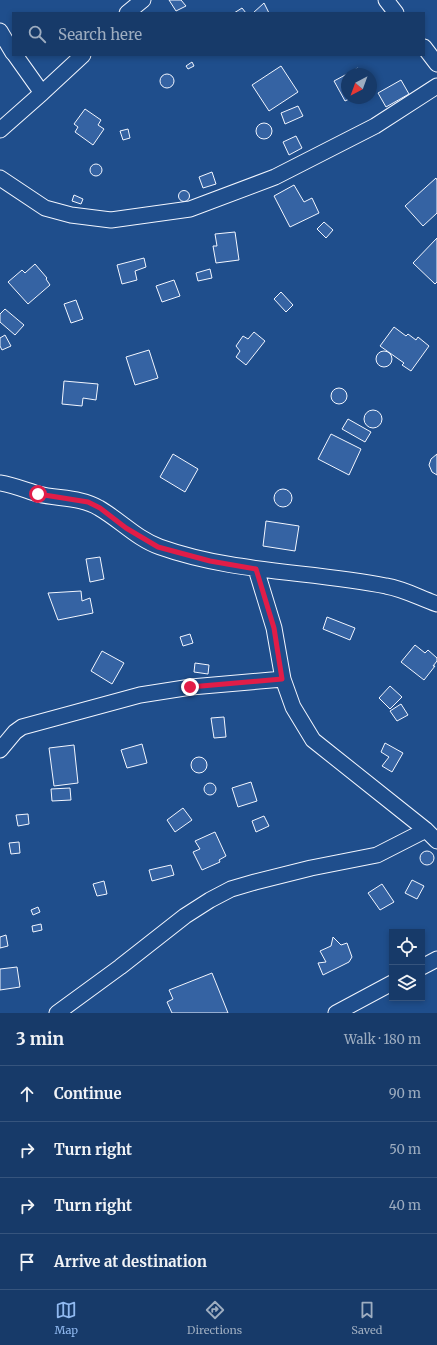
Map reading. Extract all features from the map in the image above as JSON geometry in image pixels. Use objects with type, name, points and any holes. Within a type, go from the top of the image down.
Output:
[{"type":"street","points":[[128,12],[143,0]]},
{"type":"street","points":[[386,0],[395,12]]},
{"type":"street","points":[[0,31],[12,51]]},
{"type":"street","points":[[425,49],[437,64]]},
{"type":"street","points":[[15,56],[42,93]]},
{"type":"street","points":[[0,130],[82,56]]},
{"type":"street","points":[[0,178],[45,208],[71,215],[111,220],[190,209],[275,177],[375,126],[437,86]]},
{"type":"street","points":[[0,483],[38,494],[88,502],[100,508],[126,528],[158,547],[210,561],[256,569],[326,576],[388,586],[437,604]]},
{"type":"street","points":[[256,569],[274,628],[282,679],[293,707],[313,740],[426,830],[437,841]]},
{"type":"street","points":[[0,750],[15,732],[22,727],[140,695],[190,687],[282,679]]},
{"type":"street","points":[[57,1013],[120,967],[185,916],[231,889],[312,868],[377,855],[426,830]]},
{"type":"street","points":[[425,965],[437,959]]},
{"type":"street","points":[[336,1013],[389,985]]},
{"type":"building","points":[[169,0],[181,0],[186,6],[176,11]]},
{"type":"building","points":[[264,3],[268,12],[254,12]]},
{"type":"building","points":[[242,8],[245,12],[236,12]]},
{"type":"building","points":[[192,62],[194,66],[188,69],[186,66]]},
{"type":"building","points":[[281,66],[298,92],[269,111],[252,85]]},
{"type":"building","points":[[167,74],[172,76],[174,81],[172,86],[167,88],[162,86],[160,81],[162,76]]},
{"type":"building","points":[[341,77],[341,94],[334,81]]},
{"type":"building","points":[[401,80],[409,94],[386,107],[378,93]]},
{"type":"building","points":[[298,106],[303,116],[285,124],[281,113]]},
{"type":"building","points":[[85,109],[101,120],[98,125],[104,129],[93,145],[75,132],[78,127],[74,124]]},
{"type":"building","points":[[264,123],[270,125],[272,131],[270,137],[264,139],[258,137],[256,131],[258,125]]},
{"type":"building","points":[[128,129],[130,138],[123,140],[120,131]]},
{"type":"building","points":[[296,136],[302,148],[289,155],[283,142]]},
{"type":"building","points":[[96,164],[100,166],[102,170],[100,174],[96,176],[92,174],[90,170],[92,166]]},
{"type":"building","points":[[212,172],[216,184],[203,188],[199,177]]},
{"type":"building","points":[[436,178],[437,213],[423,226],[405,206]]},
{"type":"building","points":[[294,185],[304,202],[312,198],[319,213],[290,227],[274,196]]},
{"type":"building","points":[[182,191],[186,191],[188,192],[188,200],[182,201],[179,198],[179,194]]},
{"type":"building","points":[[74,195],[83,199],[81,204],[72,201]]},
{"type":"building","points":[[324,222],[333,230],[326,238],[317,229]]},
{"type":"building","points":[[235,232],[239,260],[216,263],[213,246],[217,246],[215,234]]},
{"type":"building","points":[[437,238],[437,282],[435,284],[413,263]]},
{"type":"building","points":[[144,258],[146,267],[135,271],[137,280],[122,284],[117,265]]},
{"type":"building","points":[[35,264],[47,278],[46,279],[50,285],[28,304],[8,282],[22,270],[25,273]]},
{"type":"building","points":[[210,269],[212,278],[198,281],[196,273]]},
{"type":"building","points":[[174,280],[180,296],[162,302],[156,286]]},
{"type":"building","points":[[281,292],[293,305],[286,312],[274,299]]},
{"type":"building","points":[[76,300],[83,319],[71,323],[64,304]]},
{"type":"building","points":[[5,309],[24,325],[15,335],[0,322],[0,314]]},
{"type":"building","points":[[394,327],[406,336],[408,334],[416,340],[418,337],[429,346],[411,371],[402,365],[404,363],[380,346]]},
{"type":"building","points":[[254,332],[265,341],[246,365],[236,357],[240,351],[236,346],[243,336],[248,339]]},
{"type":"building","points":[[5,335],[11,346],[2,350],[0,346],[0,338]]},
{"type":"building","points":[[149,350],[158,378],[135,385],[126,357]]},
{"type":"building","points":[[384,351],[391,356],[392,359],[387,366],[384,367],[377,362],[376,359],[381,352]]},
{"type":"building","points":[[64,381],[98,384],[96,400],[83,398],[82,406],[62,404]]},
{"type":"building","points":[[336,388],[342,388],[347,393],[345,402],[342,404],[336,404],[331,399],[331,393]]},
{"type":"building","points":[[373,410],[379,413],[382,419],[379,425],[373,428],[367,425],[364,419],[367,413]]},
{"type":"building","points":[[348,419],[371,432],[365,442],[342,429]]},
{"type":"building","points":[[331,434],[361,449],[349,475],[318,459]]},
{"type":"building","points":[[173,454],[198,469],[185,492],[160,477]]},
{"type":"building","points":[[437,454],[437,475],[432,472],[429,465],[431,459]]},
{"type":"building","points":[[283,489],[289,492],[292,498],[289,504],[283,507],[277,504],[274,498],[277,492]]},
{"type":"building","points":[[266,521],[299,526],[295,551],[263,546]]},
{"type":"building","points":[[100,557],[104,579],[90,582],[86,559]]},
{"type":"building","points":[[81,591],[82,601],[90,598],[93,613],[58,620],[48,593]]},
{"type":"building","points":[[327,617],[355,628],[350,640],[323,629]]},
{"type":"building","points":[[190,634],[193,643],[183,646],[180,637]]},
{"type":"building","points":[[415,645],[425,653],[428,650],[437,658],[437,661],[433,666],[435,666],[424,680],[401,662]]},
{"type":"building","points":[[102,651],[124,663],[112,684],[91,671]]},
{"type":"building","points":[[195,663],[209,665],[208,674],[194,672]]},
{"type":"building","points":[[390,686],[402,697],[390,709],[379,698]]},
{"type":"building","points":[[401,704],[408,715],[397,721],[390,711]]},
{"type":"building","points":[[224,717],[226,737],[214,738],[211,718]]},
{"type":"building","points":[[385,743],[403,753],[392,772],[382,766],[389,757],[381,752]]},
{"type":"building","points":[[142,744],[147,763],[127,768],[121,750]]},
{"type":"building","points":[[74,745],[78,783],[54,786],[49,748]]},
{"type":"building","points":[[196,757],[202,757],[207,762],[205,771],[202,773],[196,773],[191,768],[191,762]]},
{"type":"building","points":[[251,782],[257,801],[238,807],[232,788]]},
{"type":"building","points":[[208,783],[212,783],[216,789],[212,795],[208,795],[204,791],[204,787]]},
{"type":"building","points":[[70,788],[71,800],[52,801],[51,789]]},
{"type":"building","points":[[183,808],[192,820],[175,832],[167,820]]},
{"type":"building","points":[[28,814],[29,824],[18,826],[16,815]]},
{"type":"building","points":[[264,816],[269,826],[256,832],[252,821]]},
{"type":"building","points":[[215,832],[226,856],[219,860],[220,862],[202,870],[193,852],[200,849],[195,841]]},
{"type":"building","points":[[19,842],[20,853],[11,854],[9,843]]},
{"type":"building","points":[[424,851],[430,851],[434,855],[434,861],[430,865],[424,865],[420,861],[420,855]]},
{"type":"building","points":[[171,865],[174,875],[152,881],[149,870]]},
{"type":"building","points":[[412,880],[424,886],[417,899],[405,893]]},
{"type":"building","points":[[104,881],[107,894],[97,896],[93,884]]},
{"type":"building","points":[[382,884],[394,902],[380,910],[368,893]]},
{"type":"building","points":[[38,907],[40,912],[33,915],[31,910]]},
{"type":"building","points":[[41,924],[42,930],[33,932],[32,926]]},
{"type":"building","points":[[6,935],[8,946],[0,948],[0,937]]},
{"type":"building","points":[[333,937],[341,945],[347,943],[352,957],[349,962],[323,975],[318,963],[326,962],[320,951],[331,946]]},
{"type":"building","points":[[17,967],[20,987],[0,990],[0,969]]},
{"type":"building","points":[[212,973],[228,1013],[172,1013],[167,1002],[173,999],[169,990]]},
{"type":"route","points":[[38,494],[88,502],[100,508],[126,528],[158,547],[210,561],[256,569],[274,628],[282,679],[190,687]]}]
